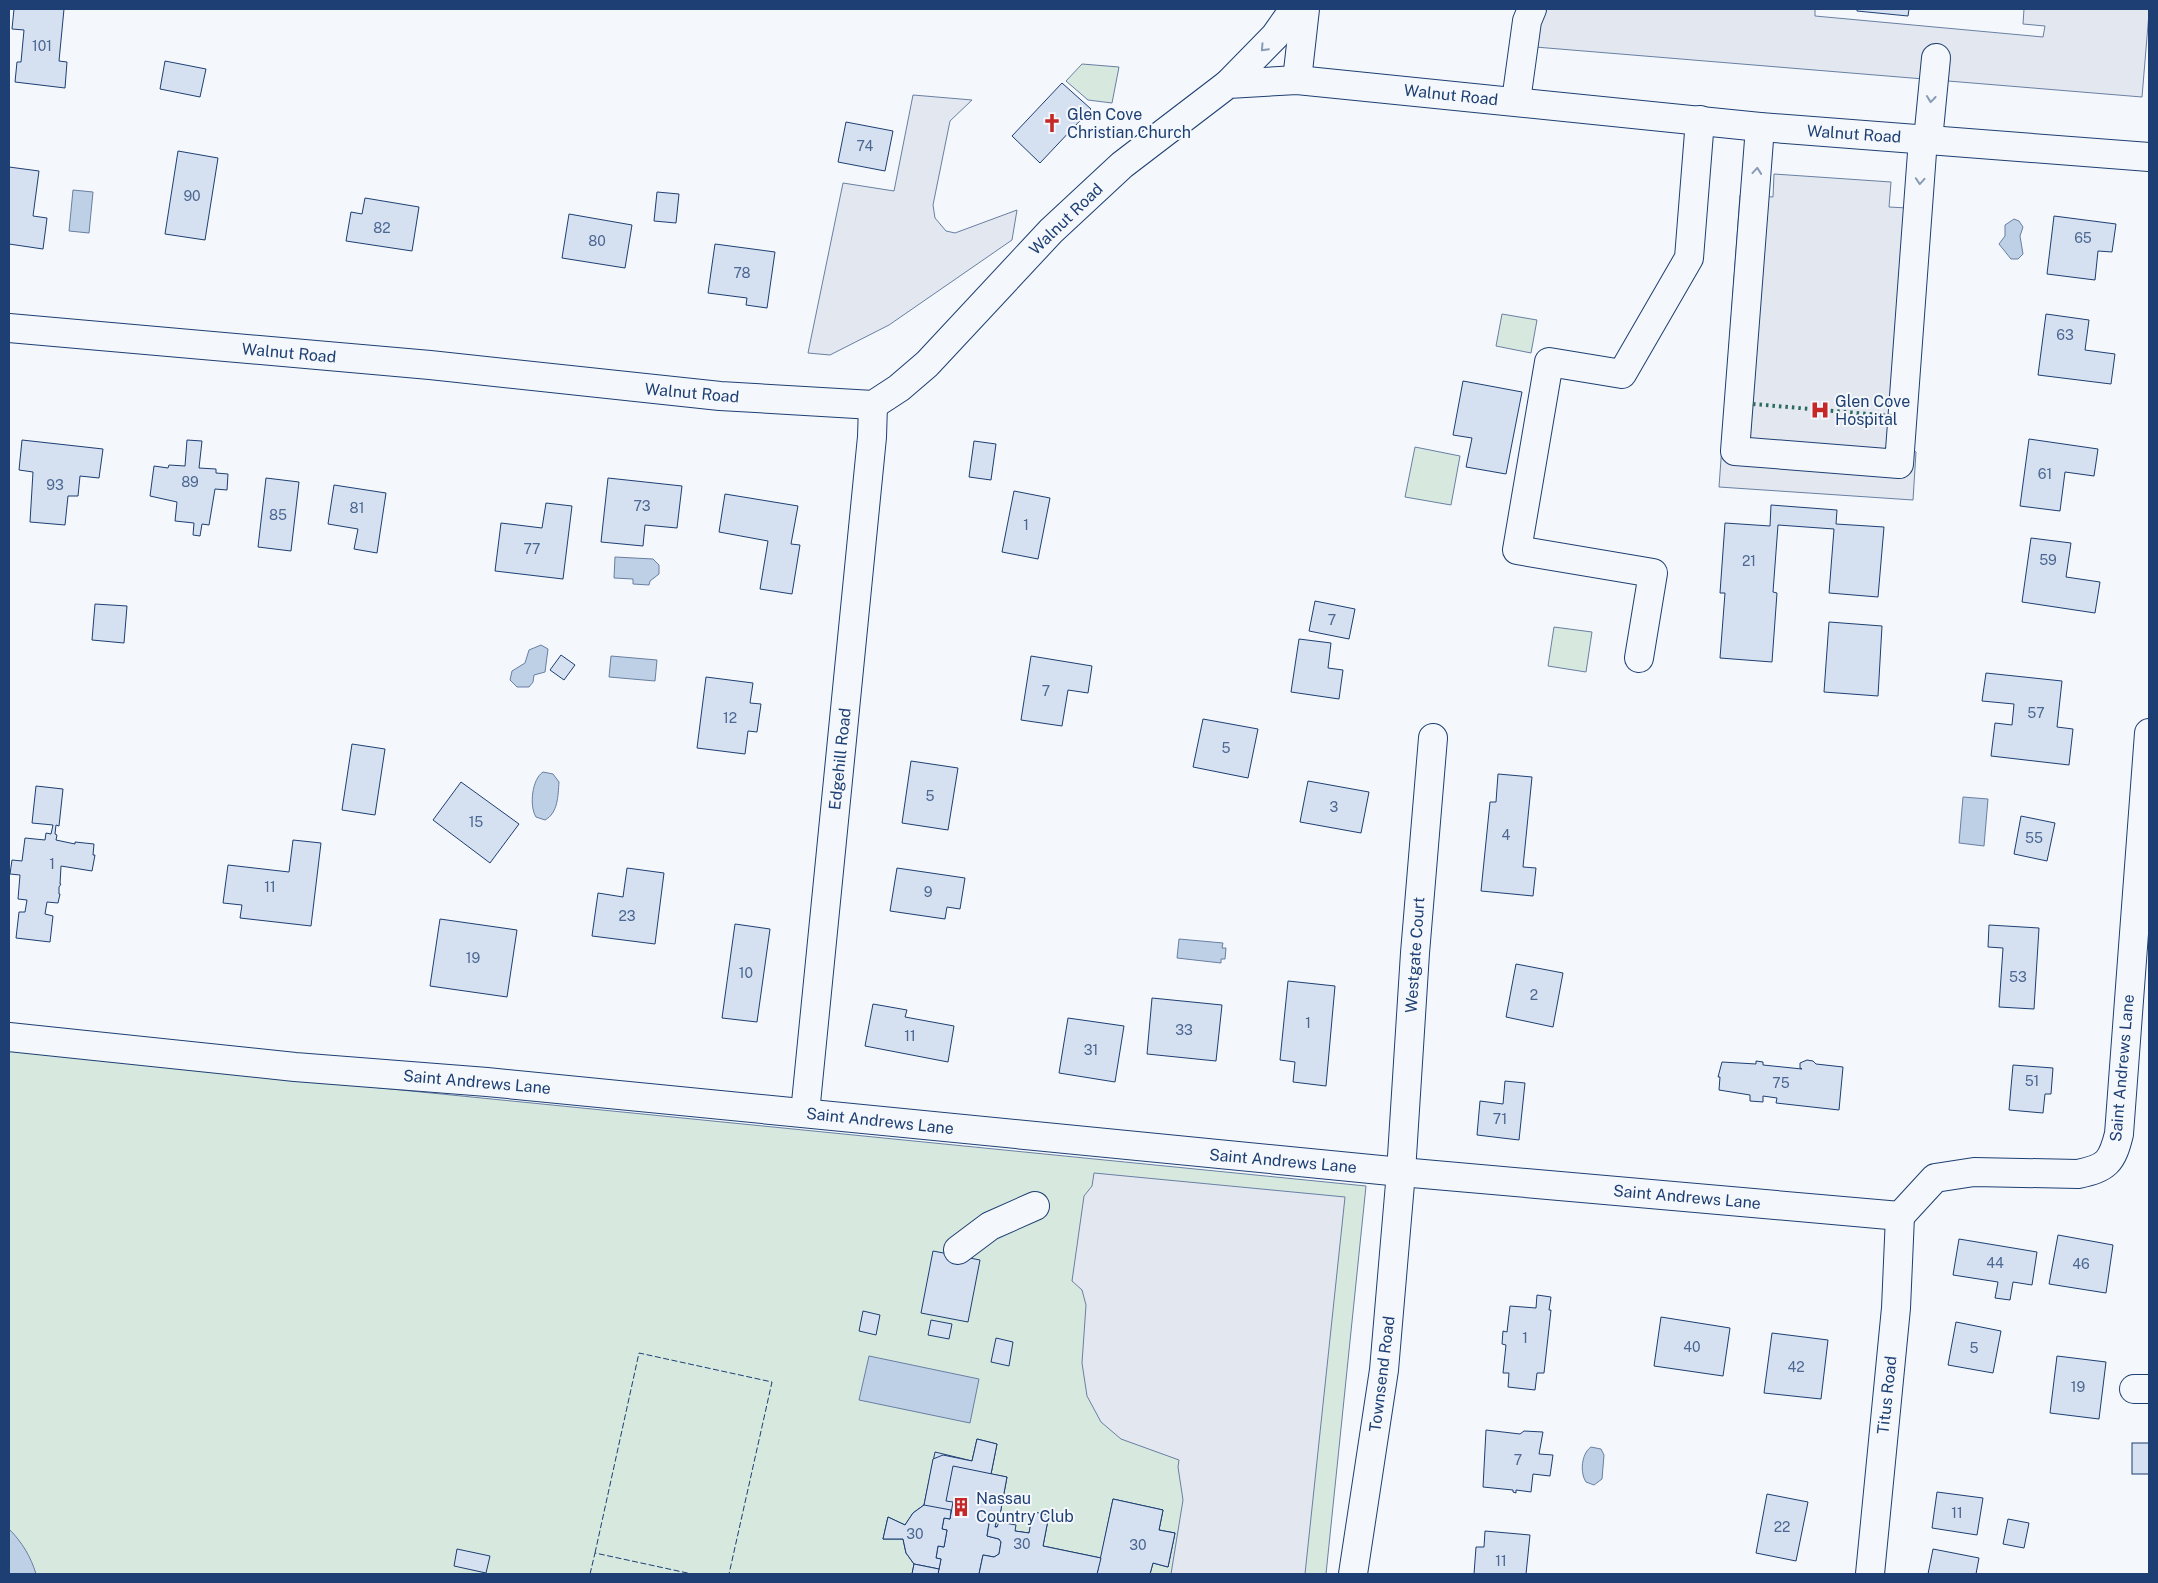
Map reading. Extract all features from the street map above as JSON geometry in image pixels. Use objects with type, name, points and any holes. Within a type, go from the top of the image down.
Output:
[{"type":"street","points":[[1228,84],[1275,36],[1294,9]]},
{"type":"street","points":[[1297,80],[1305,9]]},
{"type":"street","points":[[1516,101],[1528,13]]},
{"type":"street","points":[[1760,127],[1735,451],[1899,464],[1917,224],[1925,140],[1936,58]]},
{"type":"street","name":"Walnut Road","points":[[9,328],[430,365],[720,396],[873,405],[899,388],[928,364],[1051,231],[1122,165],[1228,84],[1297,80],[1760,127],[2149,157]]},
{"type":"street","points":[[1639,658],[1653,573],[1517,550],[1549,362],[1622,374],[1689,258],[1700,120]]},
{"type":"street","name":"Edgehill Road","points":[[805,1113],[872,437],[873,405]]},
{"type":"street","name":"Saint Andrews Lane","points":[[9,1037],[295,1067],[487,1082],[1401,1172],[1900,1216],[1935,1178],[1974,1172],[2078,1174],[2094,1171],[2109,1163],[2114,1152],[2118,1134],[2149,733]]},
{"type":"street","name":"Westgate Court","points":[[1401,1172],[1415,953],[1433,738]]},
{"type":"street","name":"Townsend Road","points":[[1353,1574],[1384,1370],[1401,1172]]},
{"type":"street","points":[[958,1250],[990,1226],[1035,1206]]},
{"type":"street","name":"Titus Road","points":[[1870,1574],[1896,1308],[1900,1216]]},
{"type":"shaded area","points":[[1526,9],[1815,9],[1815,16],[2043,37],[2045,26],[2023,24],[2024,9],[2149,9],[2149,13],[2142,97],[1523,46]]},
{"type":"shaded area","points":[[1082,64],[1119,67],[1112,103],[1088,100],[1066,81]]},
{"type":"shaded area","points":[[913,95],[972,100],[950,121],[933,205],[935,218],[946,231],[955,233],[1017,210],[1012,240],[889,325],[830,355],[808,353],[843,183],[894,191]]},
{"type":"shaded area","points":[[1774,174],[1891,182],[1889,207],[1925,209],[1909,447],[1916,452],[1913,500],[1719,487],[1740,195],[1773,197]]},
{"type":"shaded area","points":[[1502,314],[1537,320],[1531,353],[1496,346]]},
{"type":"shaded area","points":[[1415,447],[1460,456],[1451,505],[1405,497]]},
{"type":"shaded area","points":[[1554,627],[1592,632],[1586,672],[1548,666]]},
{"type":"shaded area","name":"Nassau Country Club","points":[[9,1051],[1366,1186],[1326,1574],[9,1574]]},
{"type":"shaded area","points":[[1094,1173],[1345,1197],[1305,1574],[1171,1574],[1183,1500],[1178,1467],[1179,1460],[1121,1439],[1101,1422],[1087,1396],[1082,1363],[1086,1305],[1082,1290],[1072,1281],[1084,1196],[1092,1186]]},
{"type":"water","points":[[73,190],[93,192],[89,233],[69,231]]},
{"type":"water","points":[[2014,219],[2019,221],[2023,227],[2020,236],[2023,254],[2018,259],[2011,259],[1999,244],[2005,236],[2005,225]]},
{"type":"water","points":[[615,557],[653,559],[659,565],[659,574],[650,581],[649,585],[633,584],[633,579],[614,578]]},
{"type":"water","points":[[541,645],[548,649],[545,672],[534,675],[533,682],[529,687],[517,687],[510,680],[512,671],[525,663],[529,650]]},
{"type":"water","points":[[611,656],[657,660],[655,681],[609,677]]},
{"type":"water","points":[[543,772],[553,774],[559,782],[555,809],[545,820],[536,817],[532,800],[536,780]]},
{"type":"water","points":[[1963,797],[1988,799],[1984,846],[1959,843]]},
{"type":"water","points":[[1179,939],[1223,943],[1222,948],[1226,948],[1225,959],[1221,959],[1221,963],[1177,958]]},
{"type":"water","points":[[869,1356],[979,1379],[970,1423],[859,1400]]},
{"type":"water","points":[[1591,1447],[1601,1449],[1604,1455],[1602,1479],[1594,1485],[1586,1482],[1582,1469],[1585,1454]]},
{"type":"water","points":[[9,1529],[26,1550],[36,1574],[9,1574]]},
{"type":"building","points":[[14,9],[64,9],[59,61],[67,62],[65,88],[15,82],[17,62],[21,62],[24,30],[12,29]]},
{"type":"building","points":[[1857,9],[1909,9],[1908,16],[1857,11]]},
{"type":"building","points":[[165,61],[206,69],[200,97],[160,89]]},
{"type":"building","name":"Glen Cove Christian Church","points":[[1062,83],[1091,109],[1040,163],[1012,136]]},
{"type":"building","points":[[846,122],[893,131],[885,171],[838,162]]},
{"type":"building","points":[[178,151],[218,158],[205,240],[165,234]]},
{"type":"building","points":[[9,167],[39,171],[33,216],[47,218],[43,249],[9,244]]},
{"type":"building","points":[[657,192],[679,194],[676,223],[654,221]]},
{"type":"building","points":[[365,198],[419,207],[412,251],[346,241],[351,212],[362,214]]},
{"type":"building","points":[[569,214],[632,225],[625,268],[562,258]]},
{"type":"building","points":[[2054,216],[2116,224],[2112,252],[2098,251],[2095,280],[2047,274]]},
{"type":"building","points":[[715,244],[775,252],[767,308],[746,305],[747,298],[708,293]]},
{"type":"building","points":[[2046,314],[2089,320],[2085,350],[2115,354],[2111,384],[2038,375]]},
{"type":"building","points":[[1463,381],[1522,392],[1506,474],[1466,467],[1472,438],[1453,435]]},
{"type":"building","points":[[2029,439],[2098,449],[2094,476],[2065,472],[2060,511],[2020,506]]},
{"type":"building","points":[[22,440],[103,449],[99,478],[80,476],[78,496],[68,496],[65,525],[30,522],[33,472],[19,470]]},
{"type":"building","points":[[187,440],[202,441],[199,468],[216,469],[216,473],[228,474],[227,490],[215,489],[209,525],[202,524],[200,536],[193,535],[194,523],[175,521],[177,502],[150,496],[154,466],[168,468],[169,465],[185,466]]},
{"type":"building","points":[[974,441],[996,444],[991,480],[969,477]]},
{"type":"building","points":[[266,478],[299,482],[291,551],[258,547]]},
{"type":"building","points":[[608,478],[682,486],[677,528],[645,525],[643,546],[601,542]]},
{"type":"building","points":[[334,485],[386,493],[377,553],[354,549],[358,529],[328,524]]},
{"type":"building","points":[[1014,491],[1050,498],[1038,559],[1002,552]]},
{"type":"building","points":[[725,494],[798,506],[791,544],[800,545],[792,594],[760,589],[768,541],[719,532]]},
{"type":"building","points":[[546,503],[572,506],[563,579],[495,571],[501,523],[542,528]]},
{"type":"building","points":[[1771,505],[1837,510],[1836,524],[1884,527],[1878,597],[1829,593],[1834,529],[1778,525],[1773,592],[1777,593],[1772,662],[1720,658],[1725,593],[1720,593],[1725,523],[1770,526]]},
{"type":"building","points":[[2031,538],[2071,543],[2066,577],[2100,582],[2095,613],[2022,602]]},
{"type":"building","points":[[1315,601],[1355,609],[1349,639],[1309,631]]},
{"type":"building","points":[[95,604],[127,606],[124,643],[92,640]]},
{"type":"building","points":[[1829,622],[1882,626],[1878,696],[1824,692]]},
{"type":"building","points":[[1299,639],[1331,643],[1328,668],[1343,670],[1339,699],[1291,692]]},
{"type":"building","points":[[561,655],[575,665],[564,680],[550,670]]},
{"type":"building","points":[[1031,656],[1092,666],[1088,693],[1068,690],[1062,726],[1021,720]]},
{"type":"building","points":[[1986,673],[2062,681],[2057,727],[2073,729],[2069,765],[1991,756],[1995,723],[2012,725],[2014,704],[1982,701]]},
{"type":"building","points":[[706,677],[753,683],[750,703],[761,704],[757,732],[748,731],[745,754],[697,748]]},
{"type":"building","points":[[1203,719],[1258,729],[1248,778],[1193,767]]},
{"type":"building","points":[[352,744],[385,749],[375,815],[342,810]]},
{"type":"building","points":[[911,761],[958,768],[948,830],[902,823]]},
{"type":"building","points":[[1498,774],[1532,777],[1523,867],[1536,868],[1533,896],[1481,891],[1490,802],[1496,802]]},
{"type":"building","points":[[1308,781],[1369,792],[1361,833],[1300,822]]},
{"type":"building","points":[[461,782],[519,824],[490,863],[433,820]]},
{"type":"building","points":[[36,786],[63,789],[59,826],[56,825],[56,840],[75,844],[75,842],[94,844],[93,855],[95,855],[92,871],[61,866],[58,903],[47,902],[45,914],[53,916],[50,942],[16,938],[19,912],[25,912],[27,900],[18,899],[20,875],[10,874],[12,860],[22,861],[25,838],[45,840],[46,833],[51,834],[53,825],[32,823]]},
{"type":"building","points":[[2021,816],[2055,823],[2047,861],[2014,854]]},
{"type":"building","points":[[293,840],[321,843],[311,926],[240,918],[242,905],[223,903],[228,865],[289,872]]},
{"type":"building","points":[[627,868],[664,873],[655,944],[592,936],[598,893],[623,897]]},
{"type":"building","points":[[897,868],[965,878],[960,909],[947,907],[945,919],[890,911]]},
{"type":"building","points":[[440,919],[517,930],[507,997],[430,986]]},
{"type":"building","points":[[735,924],[770,929],[757,1022],[722,1018]]},
{"type":"building","points":[[1989,925],[2039,928],[2034,1009],[1999,1007],[2003,948],[1988,947]]},
{"type":"building","points":[[1516,964],[1563,973],[1553,1027],[1506,1017]]},
{"type":"building","points":[[1288,981],[1335,986],[1326,1086],[1293,1082],[1295,1062],[1280,1060]]},
{"type":"building","points":[[1152,998],[1222,1005],[1216,1061],[1147,1054]]},
{"type":"building","points":[[873,1004],[907,1010],[905,1017],[954,1026],[948,1062],[865,1046]]},
{"type":"building","points":[[1068,1018],[1124,1026],[1115,1082],[1059,1073]]},
{"type":"building","points":[[1807,1060],[1813,1061],[1816,1064],[1843,1067],[1839,1110],[1776,1103],[1777,1098],[1763,1096],[1763,1102],[1750,1101],[1750,1095],[1719,1090],[1720,1077],[1718,1077],[1722,1062],[1756,1064],[1756,1061],[1763,1062],[1763,1065],[1802,1069],[1800,1068],[1800,1063]]},
{"type":"building","points":[[2013,1065],[2053,1068],[2051,1094],[2045,1094],[2043,1113],[2009,1110]]},
{"type":"building","points":[[1505,1081],[1525,1083],[1519,1140],[1477,1135],[1480,1101],[1503,1104]]},
{"type":"building","points":[[2058,1235],[2113,1245],[2106,1293],[2049,1284]]},
{"type":"building","points":[[1959,1239],[2037,1252],[2032,1285],[2013,1282],[2010,1300],[1995,1298],[1998,1282],[1953,1275]]},
{"type":"building","points":[[933,1251],[980,1260],[968,1322],[921,1313]]},
{"type":"building","points":[[1537,1295],[1551,1297],[1544,1373],[1537,1373],[1535,1390],[1508,1387],[1509,1373],[1503,1373],[1506,1345],[1502,1344],[1503,1331],[1507,1332],[1510,1306],[1536,1308]]},
{"type":"building","points":[[863,1311],[880,1315],[876,1335],[859,1331]]},
{"type":"building","points":[[1661,1317],[1730,1328],[1723,1376],[1654,1366]]},
{"type":"building","points":[[931,1320],[952,1324],[949,1339],[928,1335]]},
{"type":"building","points":[[1956,1322],[2001,1331],[1993,1373],[1948,1365]]},
{"type":"building","points":[[1772,1333],[1828,1340],[1821,1399],[1764,1393]]},
{"type":"building","points":[[996,1338],[1013,1342],[1009,1366],[991,1362]]},
{"type":"building","points":[[2057,1356],[2106,1362],[2099,1419],[2050,1413]]},
{"type":"building","points":[[1486,1430],[1520,1434],[1524,1431],[1543,1432],[1539,1454],[1553,1455],[1550,1476],[1533,1474],[1531,1492],[1516,1490],[1516,1493],[1513,1490],[1483,1487]]},
{"type":"building","name":"Nassau Country Club","points":[[977,1439],[997,1444],[991,1474],[953,1466],[946,1501],[953,1502],[951,1510],[924,1505],[935,1452],[972,1461]]},
{"type":"building","name":"Nassau Country Club","points":[[977,1439],[997,1444],[991,1474],[1007,1477],[999,1520],[997,1519],[995,1527],[1003,1524],[1013,1526],[1015,1531],[1029,1533],[1033,1512],[1049,1515],[1043,1546],[1101,1558],[1113,1499],[1163,1510],[1159,1530],[1175,1533],[1168,1567],[1153,1563],[1150,1574],[912,1574],[914,1564],[906,1553],[903,1539],[883,1539],[888,1517],[905,1525],[913,1513],[924,1505],[933,1459],[943,1455],[972,1461]]},
{"type":"building","points":[[2132,1443],[2149,1443],[2149,1474],[2132,1474]]},
{"type":"building","name":"Nassau Country Club","points":[[953,1466],[1007,1477],[999,1520],[990,1518],[987,1536],[999,1539],[1001,1542],[999,1554],[994,1557],[983,1555],[979,1574],[938,1574],[941,1559],[936,1558],[938,1546],[944,1547],[947,1530],[942,1529],[944,1518],[950,1519],[953,1502],[946,1501]]},
{"type":"building","points":[[1937,1492],[1983,1498],[1977,1535],[1932,1528]]},
{"type":"building","points":[[1767,1494],[1808,1502],[1796,1561],[1756,1553]]},
{"type":"building","name":"Nassau Country Club","points":[[1113,1499],[1163,1510],[1159,1530],[1175,1533],[1168,1567],[1153,1563],[1150,1574],[1097,1574]]},
{"type":"building","name":"Nassau Country Club","points":[[924,1505],[951,1510],[950,1519],[944,1518],[942,1529],[947,1530],[944,1547],[938,1546],[936,1558],[941,1559],[939,1569],[914,1564],[906,1553],[903,1539],[883,1539],[888,1517],[905,1525],[913,1513]]},
{"type":"building","name":"Nassau Country Club","points":[[1033,1512],[1049,1515],[1043,1546],[1101,1558],[1097,1574],[979,1574],[983,1555],[994,1557],[999,1554],[1001,1542],[999,1539],[987,1536],[990,1518],[997,1519],[995,1527],[997,1527],[999,1522],[1016,1525],[1015,1531],[1029,1533]]},
{"type":"building","points":[[2008,1519],[2029,1523],[2024,1548],[2003,1544]]},
{"type":"building","points":[[1485,1531],[1530,1535],[1526,1574],[1474,1574],[1476,1547],[1484,1547]]},
{"type":"building","points":[[457,1549],[490,1556],[486,1573],[454,1566]]},
{"type":"building","points":[[1933,1549],[1979,1558],[1976,1574],[1928,1574]]},
{"type":"building","points":[[914,1564],[939,1569],[938,1574],[912,1574]]},
{"type":"hedge","points":[[1753,404],[1892,416]]},
{"type":"fence","points":[[595,1553],[639,1353],[772,1382],[729,1574]]},
{"type":"fence","points":[[590,1574],[595,1553],[692,1574]]},
{"type":"place","name":"Glen Cove Christian Church","points":[[1052,123]]},
{"type":"place","name":"Glen Cove Hospital","points":[[1820,410]]},
{"type":"place","name":"Nassau Country Club","points":[[961,1507]]}]
